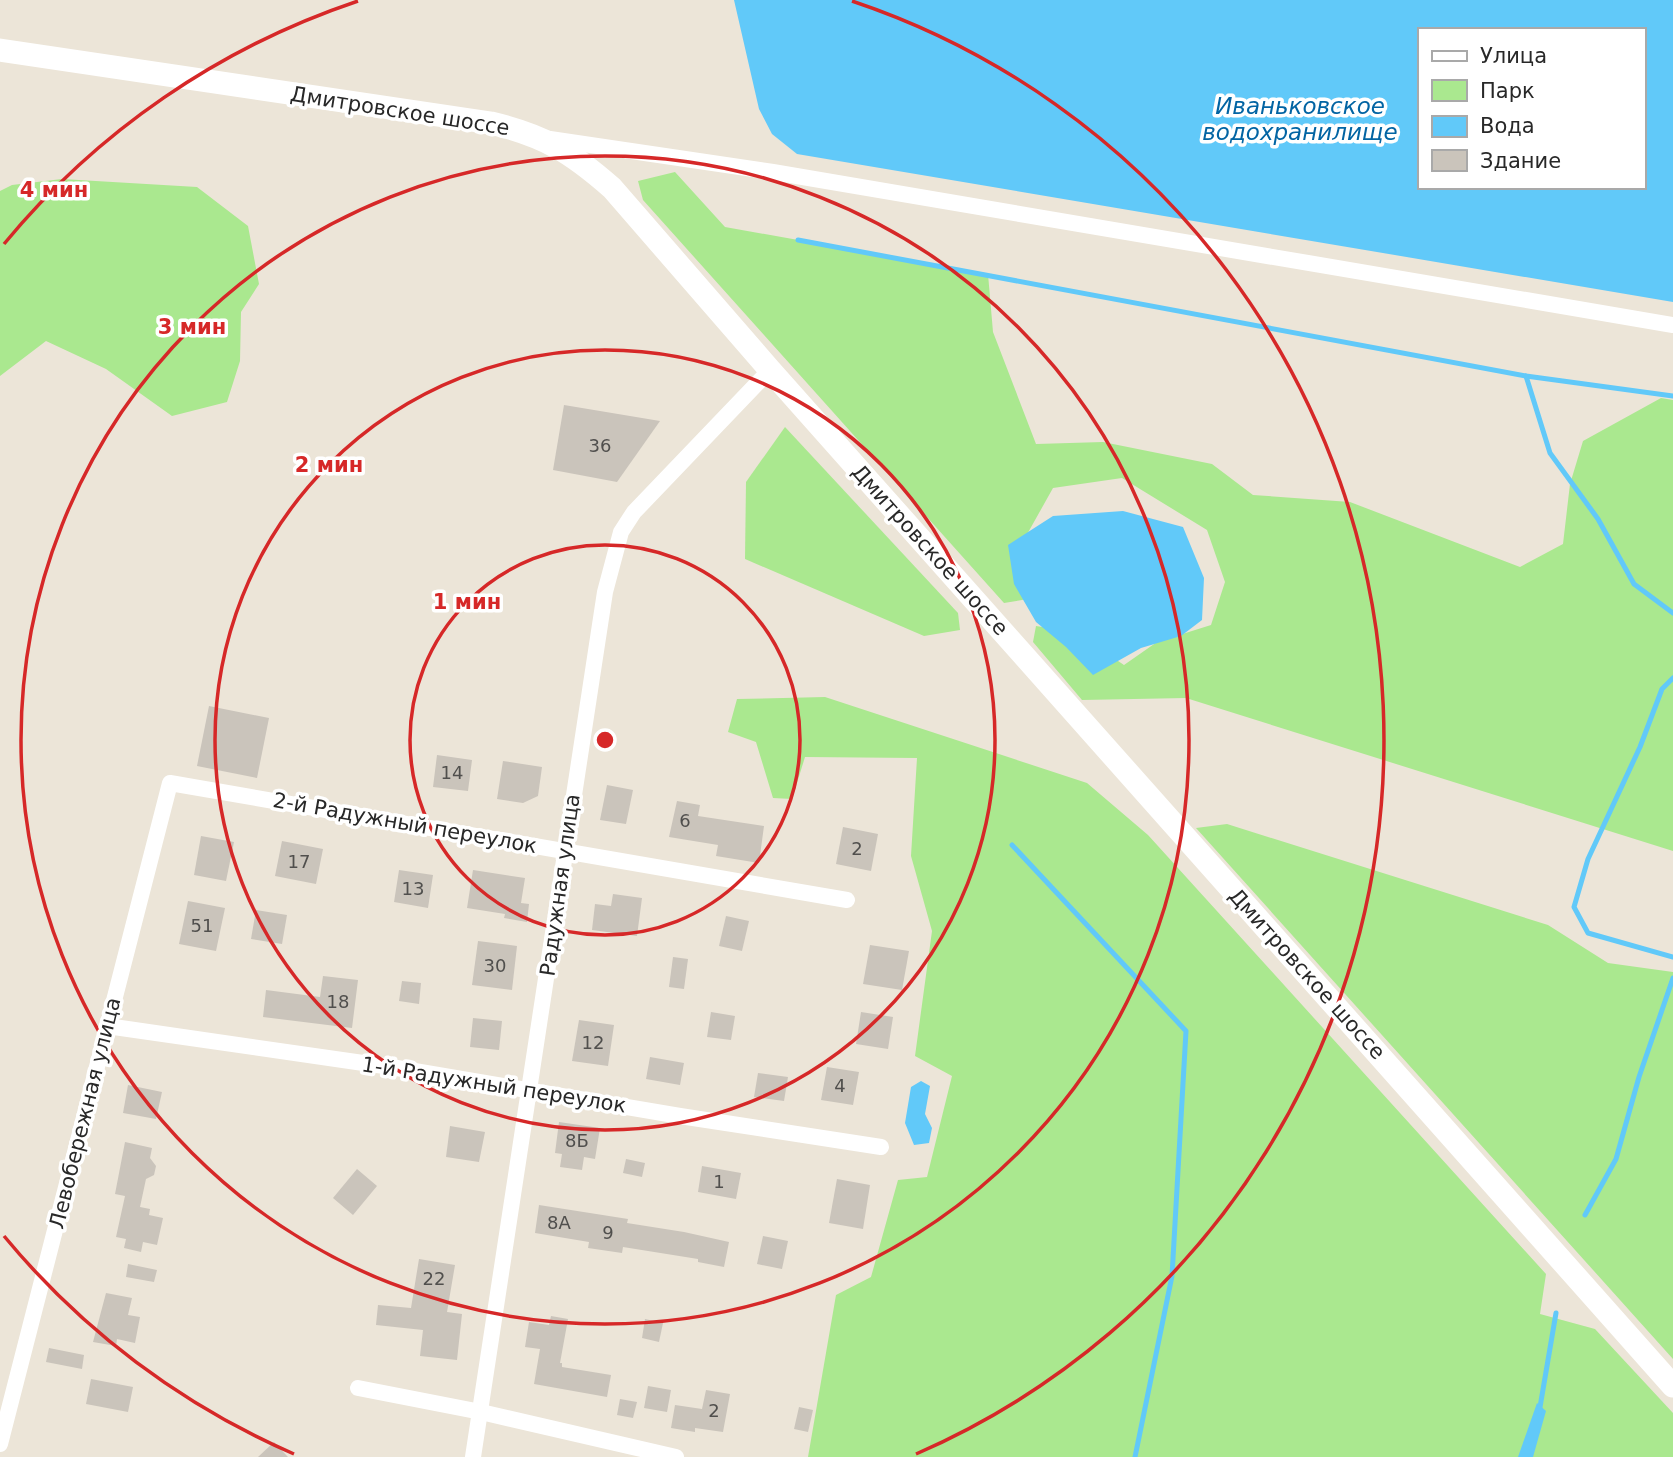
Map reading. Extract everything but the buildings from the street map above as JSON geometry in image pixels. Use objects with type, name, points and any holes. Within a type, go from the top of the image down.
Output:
[{"type":"street","name":"Дмитровское шоссе","points":[[0,50],[491,123],[541,138],[584,163],[612,188],[770,370],[1673,1386]]},
{"type":"street","points":[[541,138],[773,172],[1673,325]]},
{"type":"street","name":"Радужная улица","points":[[473,1457],[605,592],[621,532],[634,512],[770,370]]},
{"type":"street","name":"2-й Радужный переулок","points":[[170,783],[847,900]]},
{"type":"street","name":"Левобережная улица","points":[[0,1444],[170,783]]},
{"type":"street","name":"1-й Радужный переулок","points":[[107,1026],[378,1065],[881,1147]]},
{"type":"street","points":[[358,1388],[481,1412],[676,1457]]},
{"type":"green space","points":[[675,172],[725,227],[988,274],[993,332],[1036,444],[1103,442],[1212,464],[1253,495],[1350,502],[1520,567],[1563,544],[1570,484],[1583,441],[1661,398],[1673,400],[1673,851],[1186,698],[1082,700],[1033,642],[1036,626],[1075,632],[1124,665],[1157,642],[1211,625],[1225,582],[1207,530],[1122,478],[1053,488],[1011,563],[1028,599],[1004,603],[643,200],[638,181]]},
{"type":"green space","points":[[62,179],[197,187],[248,226],[259,284],[241,312],[240,361],[227,402],[172,416],[106,369],[46,341],[0,376],[0,191],[12,185]]},
{"type":"green space","points":[[785,427],[958,613],[960,630],[924,636],[745,559],[746,482]]},
{"type":"green space","points":[[825,697],[1087,783],[1148,835],[1546,1274],[1540,1314],[1595,1329],[1673,1413],[1673,1457],[808,1457],[836,1295],[871,1277],[898,1180],[927,1177],[952,1076],[915,1056],[932,931],[911,856],[917,758],[805,757],[792,799],[773,798],[756,742],[728,732],[737,699]]},
{"type":"green space","points":[[1227,824],[1548,925],[1608,963],[1673,972],[1673,1359],[1196,828]]},
{"type":"water","name":"Иваньковское водохранилище","points":[[734,0],[1673,0],[1673,302],[797,154],[772,134],[759,109]]},
{"type":"water","points":[[1123,511],[1183,527],[1204,578],[1202,620],[1181,636],[1141,648],[1093,675],[1066,647],[1036,622],[1014,584],[1008,545],[1053,516]]},
{"type":"water","points":[[921,1081],[930,1086],[925,1114],[932,1128],[929,1143],[914,1145],[905,1123],[911,1087]]},
{"type":"water","points":[[1537,1403],[1546,1411],[1533,1457],[1518,1457]]},
{"type":"waterway","points":[[798,240],[1526,376],[1673,396]]},
{"type":"waterway","points":[[1526,376],[1550,453],[1598,519],[1634,584],[1673,613]]},
{"type":"waterway","points":[[1673,678],[1662,689],[1640,747],[1588,859],[1574,907],[1588,933],[1673,957]]},
{"type":"waterway","points":[[1012,845],[1186,1031],[1172,1276],[1135,1457]]},
{"type":"waterway","points":[[1585,1215],[1616,1159],[1639,1077],[1673,978]]},
{"type":"waterway","points":[[1539,1413],[1556,1313]]}]
